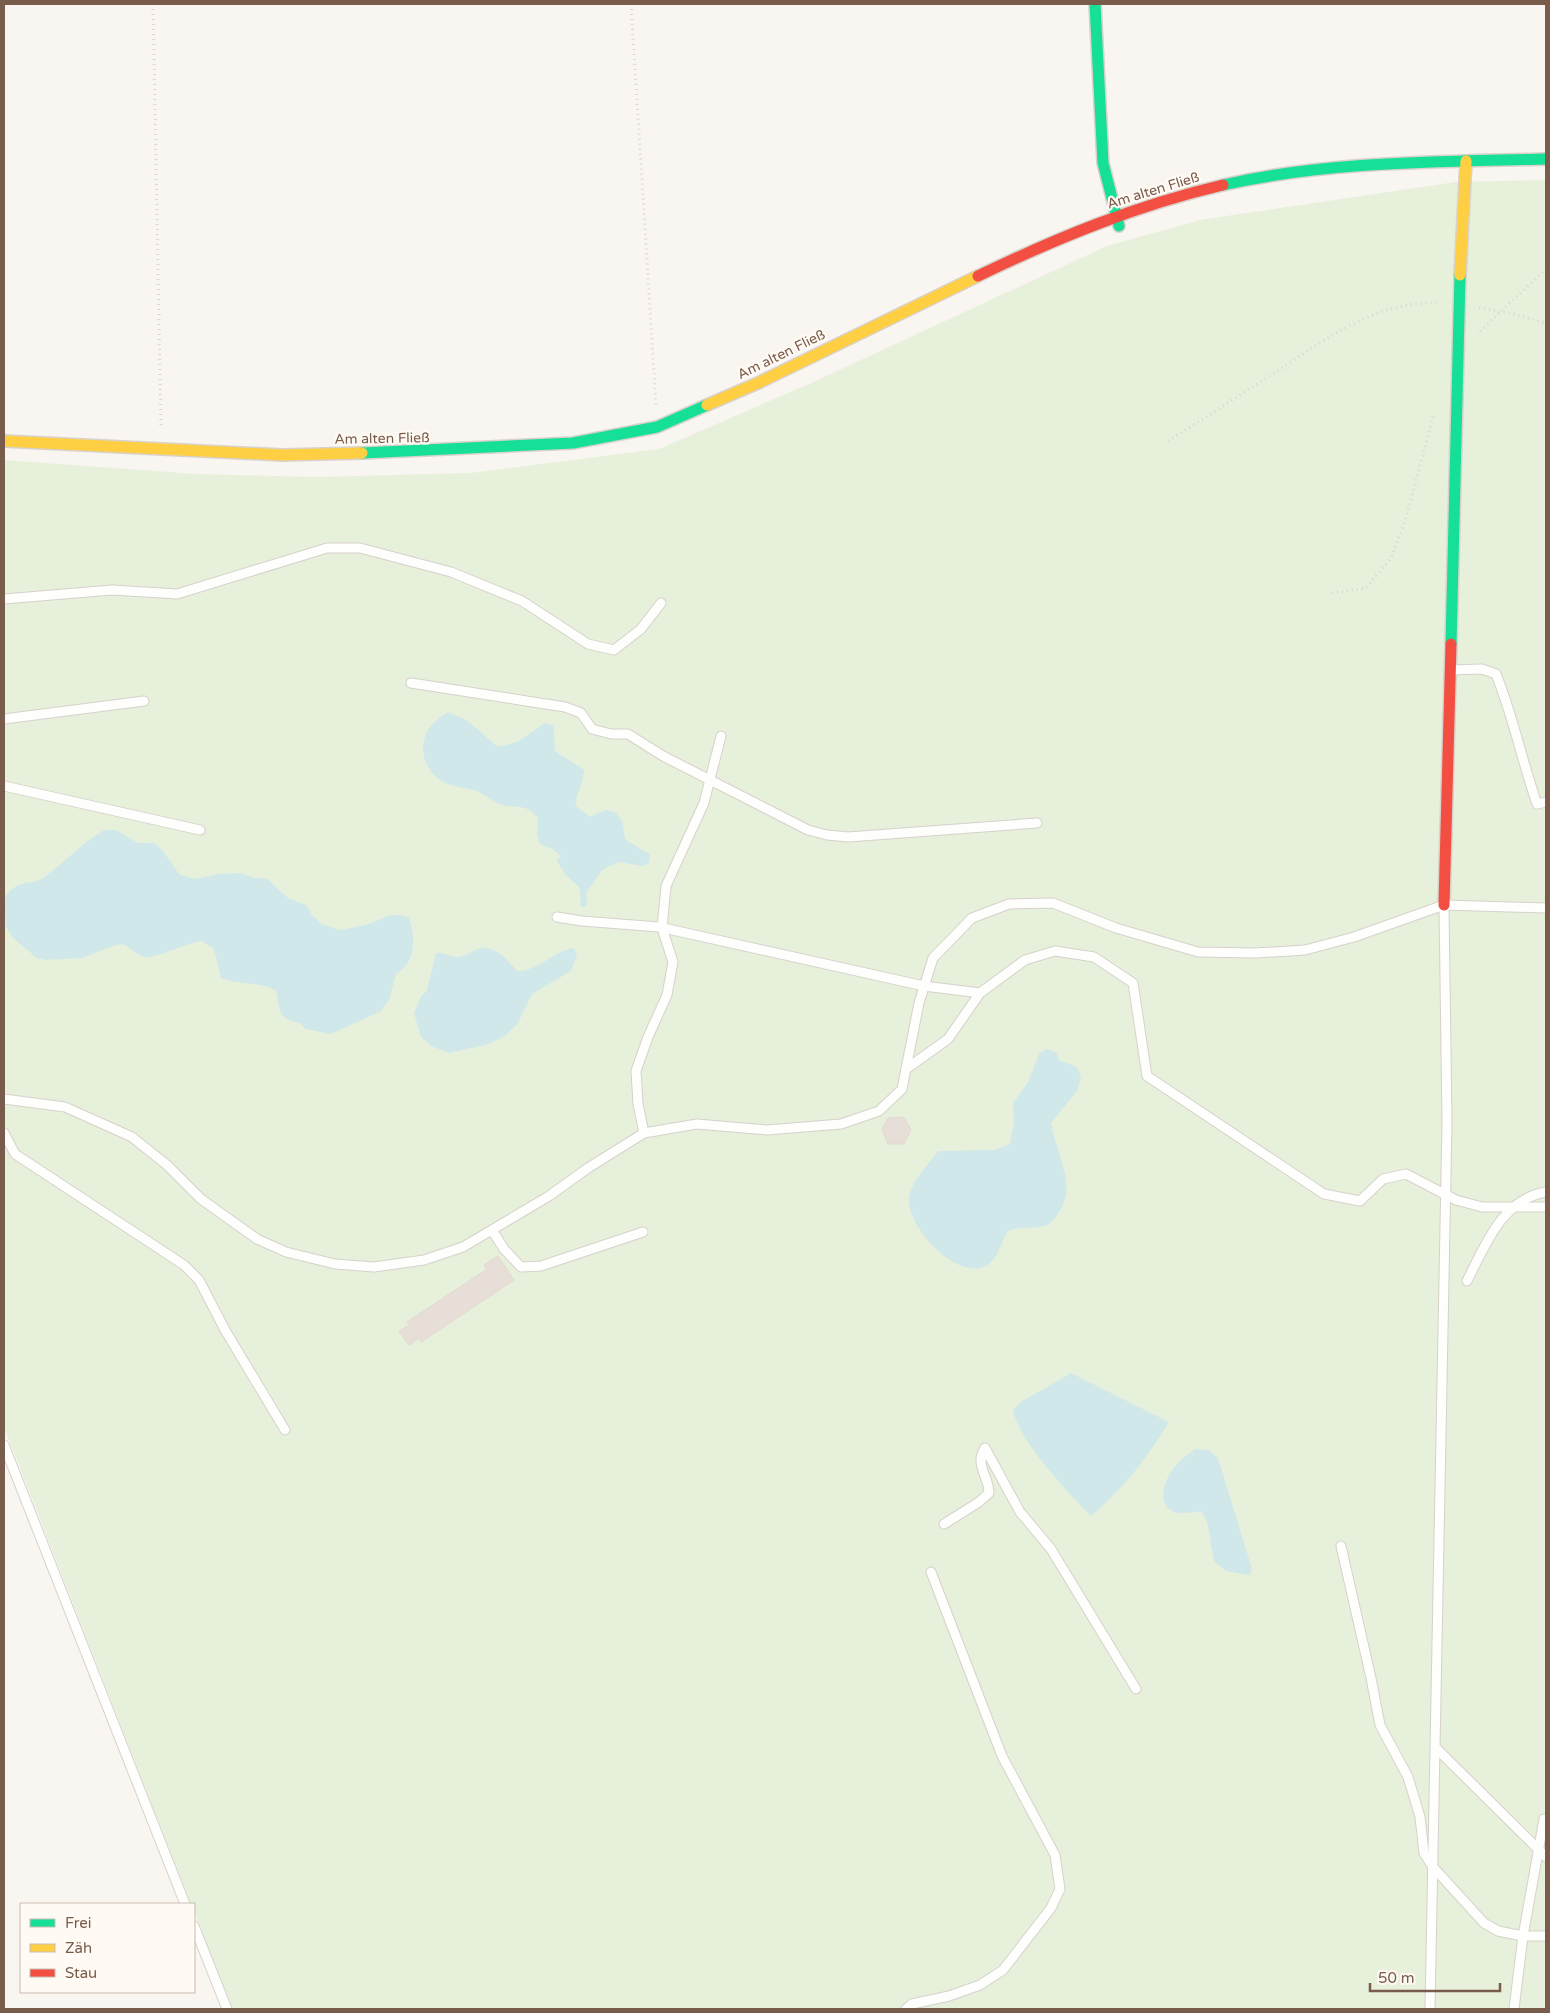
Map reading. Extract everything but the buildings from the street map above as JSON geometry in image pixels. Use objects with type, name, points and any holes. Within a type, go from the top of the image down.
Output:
[{"type":"main road","points":[[1095,4],[1103,163],[1118,221]]},
{"type":"main road","name":"Am alten Fließ","points":[[4,441],[282,455],[439,451],[573,443],[657,427],[758,383],[1038,247],[1118,221],[1184,194],[1253,178],[1335,168],[1546,159]]},
{"type":"main road","points":[[1444,904],[1459,304],[1466,161]]},
{"type":"lane","points":[[4,599],[112,590],[177,594],[327,548],[360,548],[450,572],[514,597],[552,619],[588,644],[614,650],[641,629],[661,603]]},
{"type":"lane","points":[[1450,670],[1482,669],[1496,674],[1505,695],[1522,761],[1537,804],[1546,802]]},
{"type":"lane","points":[[411,683],[565,707],[581,713],[592,729],[612,734],[628,734],[663,756],[808,830],[827,835],[848,837],[1037,823]]},
{"type":"lane","points":[[4,719],[144,701]]},
{"type":"lane","points":[[644,1133],[638,1104],[636,1071],[648,1037],[667,995],[673,962],[662,928],[666,886],[704,802],[721,736]]},
{"type":"lane","points":[[4,786],[200,830]]},
{"type":"lane","points":[[4,1099],[65,1107],[132,1137],[167,1165],[201,1199],[257,1239],[286,1252],[335,1264],[374,1267],[424,1260],[464,1247],[644,1133],[697,1124],[767,1130],[841,1124],[879,1111],[902,1089],[924,986],[933,958],[972,918],[1009,904],[1053,903],[1116,928],[1198,952],[1304,950],[1354,937],[1444,904],[1546,908]]},
{"type":"lane","points":[[1430,2009],[1448,1122],[1444,904]]},
{"type":"lane","points":[[557,916],[582,921],[638,924],[662,928],[924,986],[980,993]]},
{"type":"lane","points":[[906,1069],[948,1039],[980,993],[1025,960],[1055,951],[1094,957],[1133,983],[1147,1076],[1324,1194],[1360,1201],[1383,1179],[1406,1174],[1456,1200],[1482,1207],[1546,1207]]},
{"type":"lane","points":[[4,1132],[15,1154],[184,1265],[199,1280],[225,1330],[285,1430]]},
{"type":"lane","points":[[1466,1281],[1497,1224],[1512,1208],[1538,1193],[1546,1192]]},
{"type":"lane","points":[[492,1230],[504,1249],[521,1267],[541,1266],[643,1232]]},
{"type":"lane","points":[[4,1445],[185,1903]]},
{"type":"lane","points":[[944,1524],[979,1502],[989,1493],[989,1484],[980,1462],[980,1456],[985,1448],[1020,1512],[1051,1549],[1136,1689]]},
{"type":"lane","points":[[1340,1546],[1380,1725],[1408,1777],[1420,1818],[1424,1853],[1433,1868],[1484,1923],[1498,1931],[1523,1936],[1546,1936]]},
{"type":"lane","points":[[906,2009],[912,2004],[949,1996],[980,1985],[1003,1970],[1051,1908],[1060,1889],[1055,1855],[1002,1756],[931,1572]]},
{"type":"lane","points":[[1436,1748],[1546,1857]]},
{"type":"lane","points":[[1514,2009],[1523,1936],[1544,1818]]},
{"type":"lane","points":[[195,1929],[227,2009]]},
{"type":"path","points":[[153,4],[161,450]]},
{"type":"path","points":[[631,4],[657,427]]},
{"type":"path","points":[[1168,442],[1337,332],[1375,313],[1421,302],[1459,304],[1513,314],[1546,323]]},
{"type":"green space","points":[[1546,180],[1546,2009],[232,2009],[195,1914],[195,1903],[191,1903],[4,1427],[4,460],[196,474],[316,477],[470,473],[659,449],[809,384],[1107,246],[1200,220],[1456,182]]},
{"type":"water","points":[[448,712],[468,721],[498,747],[517,742],[545,723],[553,725],[555,751],[584,770],[576,806],[590,817],[605,810],[615,812],[622,821],[625,839],[650,855],[649,863],[643,866],[619,862],[602,870],[586,893],[587,906],[581,907],[580,888],[565,874],[557,861],[561,856],[554,850],[540,844],[537,835],[538,818],[534,814],[524,808],[499,804],[477,791],[447,784],[436,777],[428,767],[423,748],[425,736],[434,723]]},
{"type":"water","points":[[104,830],[116,830],[138,843],[154,843],[162,850],[180,875],[196,879],[218,874],[240,873],[254,878],[267,879],[288,898],[306,905],[312,915],[322,924],[339,930],[366,925],[388,916],[400,915],[409,918],[413,934],[413,949],[403,969],[396,974],[389,1000],[381,1011],[331,1034],[305,1029],[300,1023],[284,1016],[281,1013],[276,991],[256,984],[235,982],[221,978],[214,949],[202,941],[148,957],[138,955],[123,944],[112,946],[83,958],[45,960],[37,958],[13,938],[6,927],[4,898],[18,885],[43,878]]},
{"type":"water","points":[[574,948],[577,955],[571,971],[532,994],[518,1023],[505,1036],[489,1044],[449,1053],[431,1046],[421,1037],[414,1013],[421,996],[427,990],[436,953],[458,957],[478,949],[490,949],[500,954],[517,971],[532,968],[559,953]]},
{"type":"water","points":[[1046,1049],[1056,1052],[1059,1060],[1077,1067],[1081,1078],[1077,1091],[1051,1123],[1066,1179],[1064,1201],[1056,1217],[1049,1224],[1008,1231],[994,1259],[986,1266],[974,1268],[962,1266],[937,1250],[926,1238],[912,1214],[909,1203],[911,1190],[938,1151],[995,1150],[1010,1144],[1014,1123],[1013,1103],[1028,1082],[1039,1054]]},
{"type":"water","points":[[1071,1373],[1169,1422],[1134,1472],[1091,1516],[1034,1451],[1017,1423],[1013,1410],[1021,1402]]},
{"type":"water","points":[[1195,1449],[1208,1450],[1218,1458],[1252,1569],[1250,1575],[1226,1571],[1214,1561],[1207,1521],[1202,1512],[1174,1512],[1164,1503],[1164,1489],[1169,1475],[1179,1462]]},
{"type":"traffic: fast","points":[[1095,4],[1103,163],[1119,226]]},
{"type":"traffic: fast","points":[[1223,185],[1263,177],[1343,167],[1424,162],[1546,159]]},
{"type":"traffic: fast","points":[[1451,644],[1460,275]]},
{"type":"traffic: fast","points":[[362,453],[573,443],[657,427],[707,405]]},
{"type":"traffic: slow","points":[[1460,275],[1466,161]]},
{"type":"traffic: slow","points":[[707,405],[758,383],[978,276]]},
{"type":"traffic: slow","points":[[4,441],[282,455],[362,453]]},
{"type":"traffic: jam","points":[[978,276],[1098,224],[1160,202],[1223,185]]},
{"type":"traffic: jam","points":[[1444,905],[1451,644]]}]
